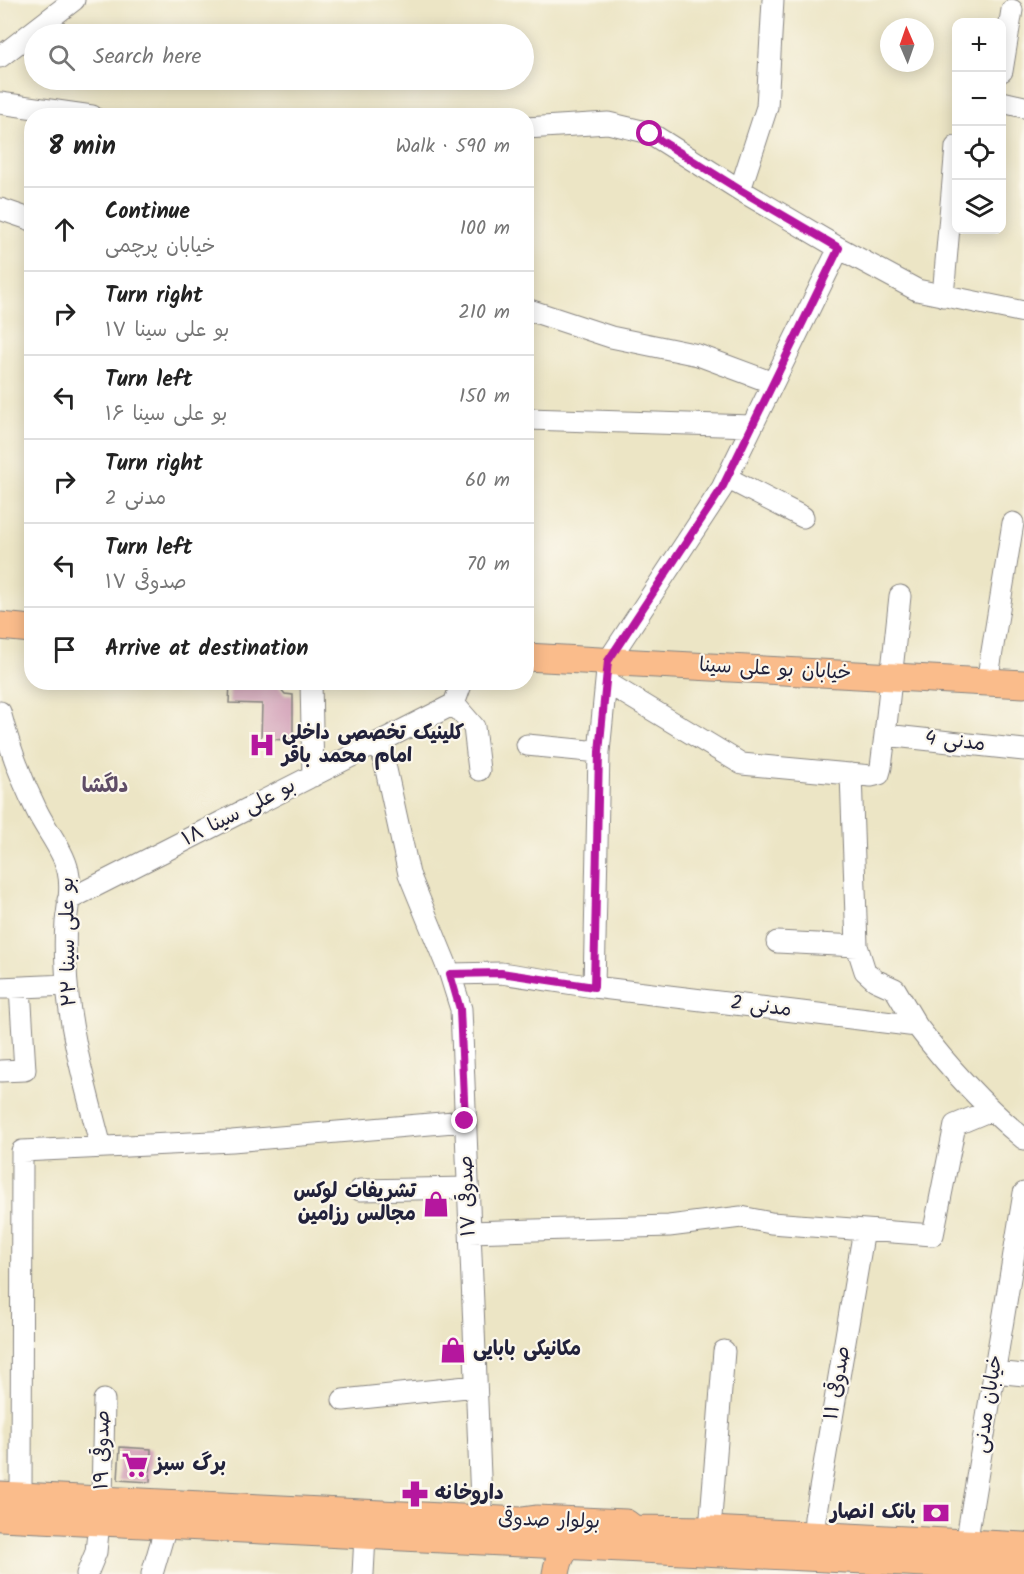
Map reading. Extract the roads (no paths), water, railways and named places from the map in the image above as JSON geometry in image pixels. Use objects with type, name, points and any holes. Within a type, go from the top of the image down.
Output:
[{"type":"main road","points":[[0,626],[24,628]]},
{"type":"main road","name":"خیابان بو علی سینا","points":[[534,658],[607,672],[892,677],[1024,684]]},
{"type":"main road","name":"بولوار صدوقی","points":[[10,1496],[100,1511],[166,1526],[365,1536],[568,1564],[599,1547],[895,1551]]},
{"type":"main road","name":"بولوار صدوقی","points":[[0,1517],[100,1511],[626,1523],[634,1529],[710,1530],[814,1536],[1011,1570]]},
{"type":"main road","points":[[522,1521],[535,1528],[540,1528],[554,1540],[568,1564],[590,1530],[625,1532],[634,1529]]},
{"type":"main road","name":"بولوار صدوقی","points":[[955,1559],[1024,1546]]},
{"type":"street","points":[[43,24],[74,0]]},
{"type":"street","points":[[740,190],[767,107],[773,0]]},
{"type":"street","points":[[1006,47],[1012,10]]},
{"type":"street","points":[[0,57],[24,39]]},
{"type":"street","points":[[0,103],[35,108]]},
{"type":"street","points":[[1006,103],[1024,107]]},
{"type":"street","points":[[534,128],[608,123],[650,134],[740,190],[917,291],[1024,312]]},
{"type":"street","points":[[943,296],[954,180]]},
{"type":"street","points":[[0,209],[24,217]]},
{"type":"street","points":[[594,987],[599,752],[607,672],[722,488],[839,248]]},
{"type":"street","points":[[534,312],[611,337],[698,355],[773,383]]},
{"type":"street","points":[[534,419],[752,426]]},
{"type":"street","points":[[727,478],[803,517]]},
{"type":"street","points":[[987,682],[1013,523]]},
{"type":"street","points":[[607,672],[742,764],[871,776],[879,774],[900,596]]},
{"type":"street","points":[[311,690],[314,776]]},
{"type":"street","points":[[459,690],[454,704],[474,727],[479,770]]},
{"type":"street","name":"بو علی سینا ۱۸","points":[[68,900],[454,704]]},
{"type":"street","name":"بو علی سینا ۲۲","points":[[0,712],[21,775],[68,869],[70,884],[66,925],[69,1009],[76,1050],[100,1147]]},
{"type":"street","name":"مدنی 4","points":[[885,735],[1024,750]]},
{"type":"street","name":"صدوقی ۱۷","points":[[380,742],[409,874],[450,974],[460,1009],[480,1519]]},
{"type":"street","points":[[526,745],[599,752]]},
{"type":"street","points":[[851,774],[857,946],[865,971],[875,980],[895,989],[917,1026],[955,1072],[991,1110],[1024,1139]]},
{"type":"street","points":[[777,942],[857,946]]},
{"type":"street","name":"مدنی 2","points":[[450,974],[501,973],[594,987],[917,1026]]},
{"type":"street","points":[[0,1071],[26,1070],[10,988],[67,985]]},
{"type":"street","points":[[470,1232],[669,1226],[741,1217],[771,1222],[933,1235],[955,1125],[991,1110]]},
{"type":"street","points":[[10,1496],[22,1151],[232,1141],[465,1121]]},
{"type":"street","points":[[360,1190],[468,1188]]},
{"type":"street","name":"خیابان مدنی","points":[[955,1559],[995,1372],[1024,1193]]},
{"type":"street","name":"صدوقی ۱۱","points":[[814,1536],[815,1518],[864,1230]]},
{"type":"street","points":[[710,1530],[724,1351]]},
{"type":"street","points":[[995,1372],[1024,1375]]},
{"type":"street","points":[[343,1400],[476,1386]]},
{"type":"street","name":"صدوقی ۱۹","points":[[87,1574],[96,1552],[100,1511],[104,1400]]},
{"type":"street","points":[[152,1574],[166,1526]]},
{"type":"street","points":[[363,1574],[365,1536]]},
{"type":"place","name":"کلینیک تخصصی داخلی امام محمد باقر","points":[[262,745]]},
{"type":"place","name":"تشریفات لوکس مجالس رزامین","points":[[436,1204]]},
{"type":"place","name":"مکانیکی بابایی","points":[[453,1350]]},
{"type":"place","name":"برگ سبز","points":[[135,1465]]},
{"type":"place","name":"داروخانه","points":[[415,1494]]},
{"type":"place","name":"بانک انصار","points":[[936,1513]]},
{"type":"district","name":"دلگشا","points":[[105,786]]}]
